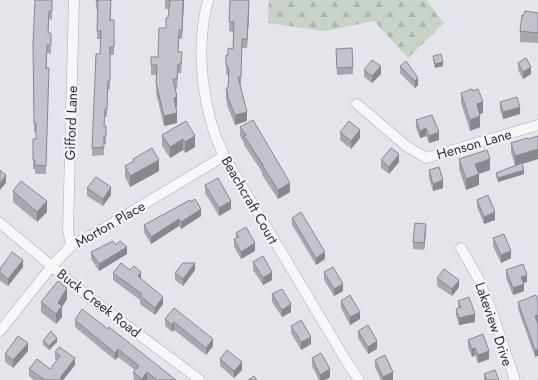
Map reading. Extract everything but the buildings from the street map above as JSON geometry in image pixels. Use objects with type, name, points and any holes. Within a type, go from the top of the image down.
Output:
[{"type":"street","name":"Gifford Lane","points":[[71,246],[68,229],[74,0]]},
{"type":"street","name":"Beachcraft Court","points":[[208,0],[204,13],[202,44],[203,84],[210,120],[216,138],[224,156],[359,380]]},
{"type":"street","name":"Henson Lane","points":[[357,104],[405,145],[426,158],[538,125]]},
{"type":"street","name":"Morton Place","points":[[0,331],[52,266],[71,246],[96,233],[224,156]]},
{"type":"street","name":"Buck Creek Road","points":[[0,223],[113,316],[200,380]]},
{"type":"street","name":"Lakeview Drive","points":[[461,248],[478,278],[492,312],[514,380]]},
{"type":"green space","points":[[269,0],[426,0],[444,23],[408,58],[374,21],[324,31],[268,23]]}]
